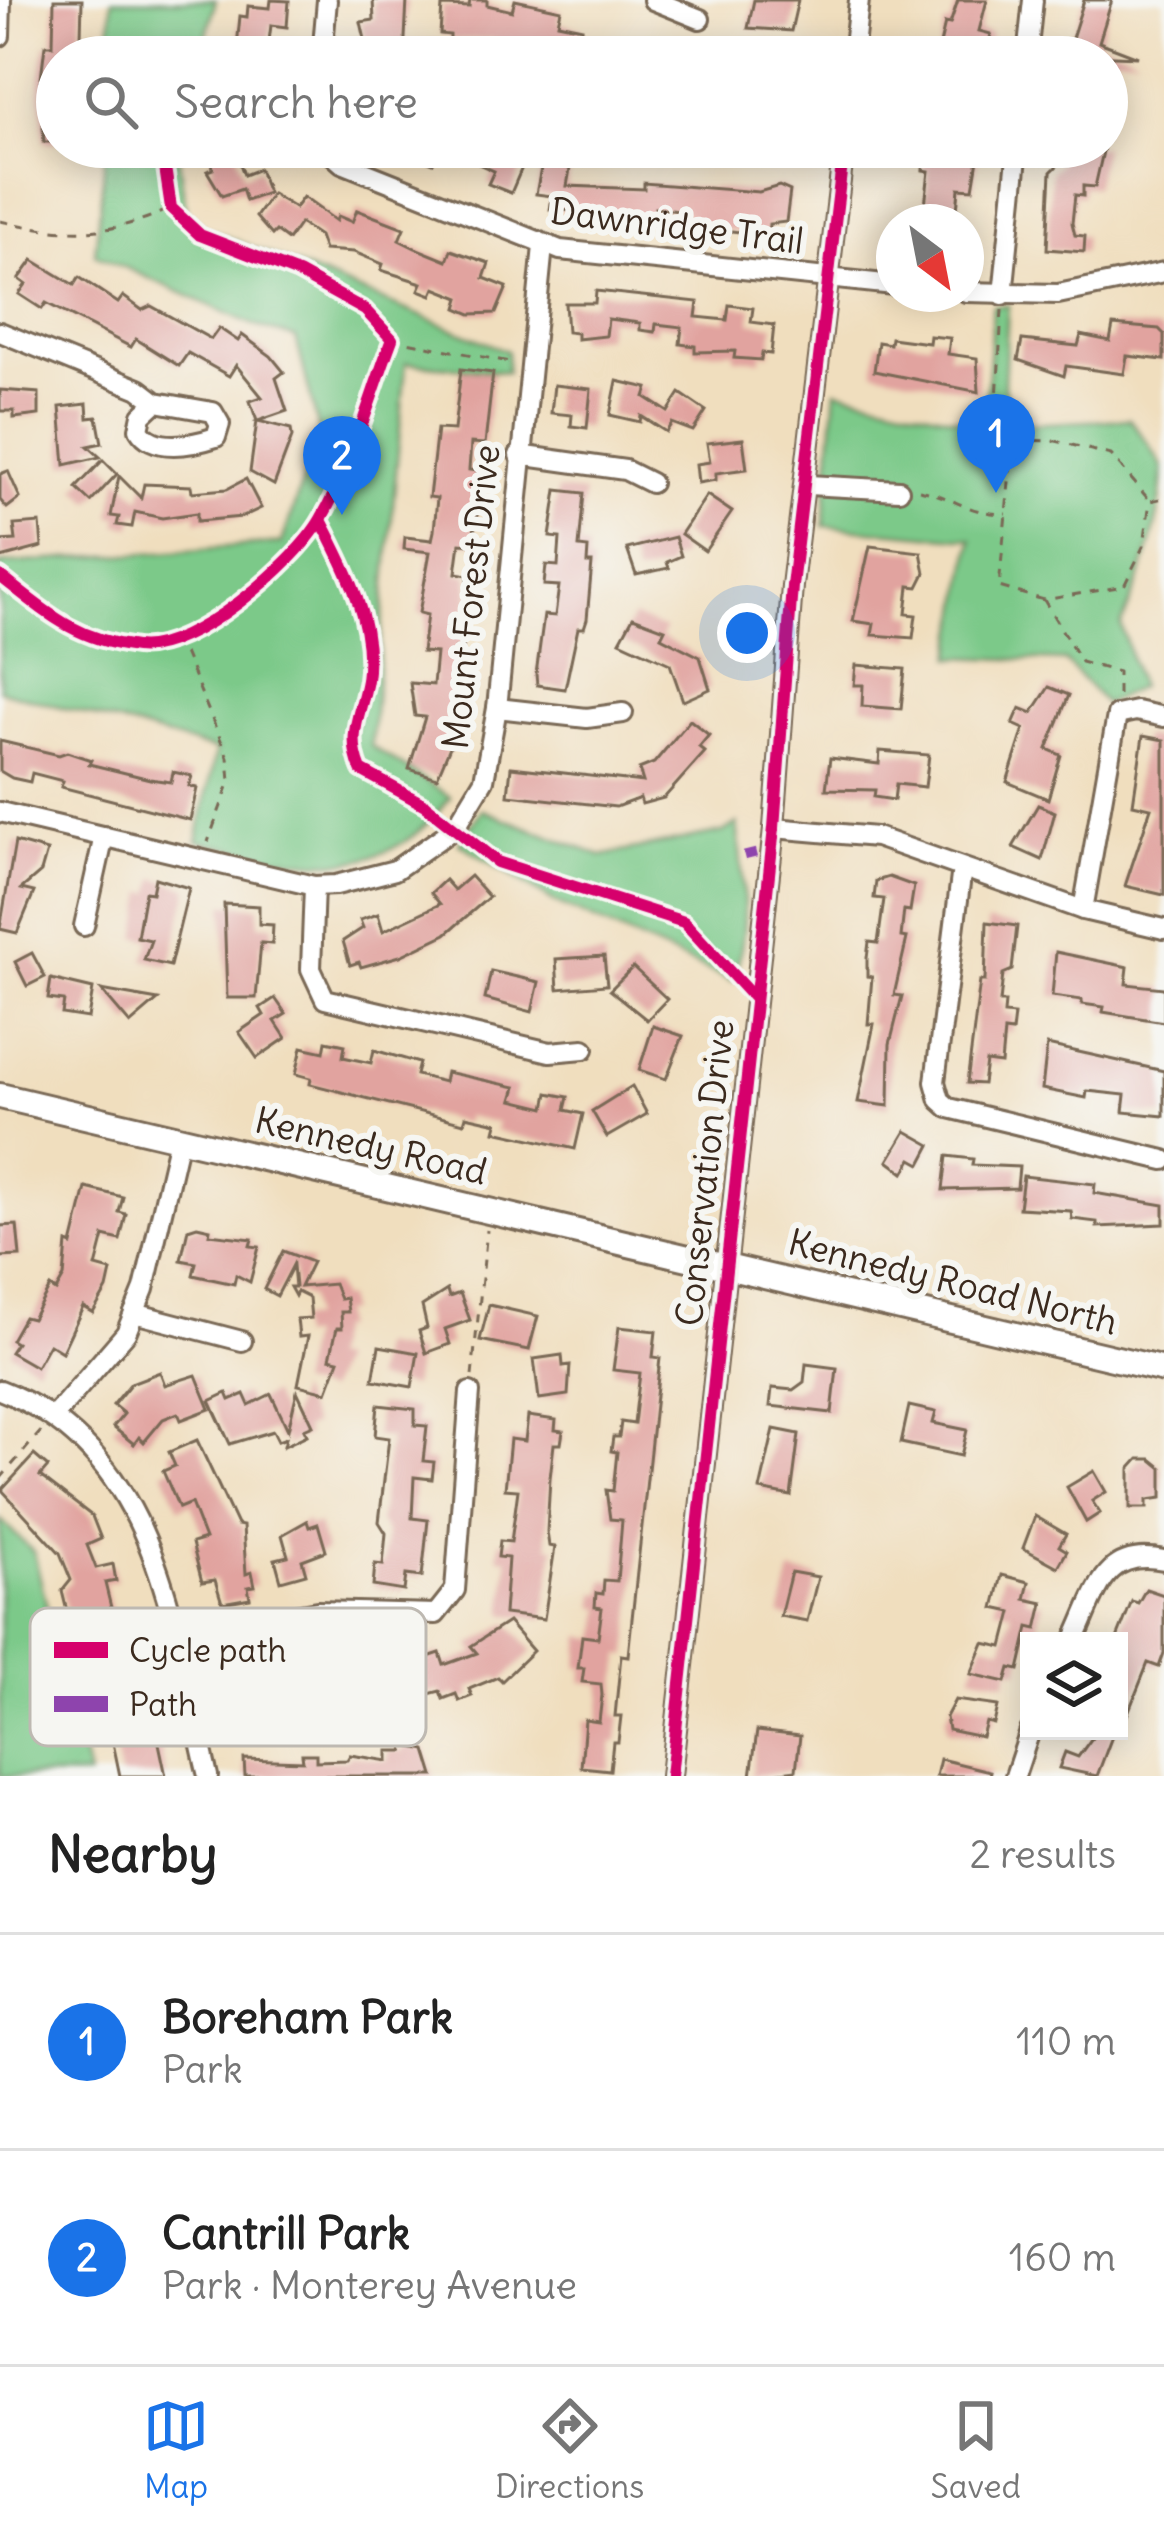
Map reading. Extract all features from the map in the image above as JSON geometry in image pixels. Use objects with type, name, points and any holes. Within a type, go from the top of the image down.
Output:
[{"type":"main road","name":"Kennedy Road","points":[[0,1096],[725,1264]]},
{"type":"main road","name":"Kennedy Road North","points":[[725,1264],[1164,1370]]},
{"type":"street","points":[[0,36],[1,0]]},
{"type":"street","points":[[324,36],[327,0]]},
{"type":"street","points":[[653,0],[700,19]]},
{"type":"street","points":[[856,36],[860,0]]},
{"type":"street","points":[[1029,36],[1033,0]]},
{"type":"street","name":"Dawnridge Trail","points":[[355,168],[543,246],[876,283]]},
{"type":"street","name":"Conservation Drive","points":[[671,1776],[774,828],[792,586],[808,485],[841,168]]},
{"type":"street","points":[[1003,295],[1016,168]]},
{"type":"street","name":"Mount Forest Drive","points":[[0,812],[314,886],[395,870],[455,828],[484,780],[497,708],[543,246]]},
{"type":"street","points":[[984,293],[1058,293],[1164,272]]},
{"type":"street","points":[[0,332],[139,389],[156,403]]},
{"type":"street","points":[[519,455],[625,470],[651,483]]},
{"type":"street","points":[[808,485],[899,490]]},
{"type":"street","points":[[497,708],[587,718],[623,713]]},
{"type":"street","points":[[1083,910],[1117,715],[1136,711],[1164,716]]},
{"type":"street","points":[[774,828],[876,837],[1083,910],[1164,929]]},
{"type":"street","points":[[84,926],[104,836]]},
{"type":"street","points":[[962,868],[935,1082],[940,1100],[949,1108],[1164,1160]]},
{"type":"street","points":[[314,886],[310,969],[326,999],[550,1052],[584,1049]]},
{"type":"street","points":[[55,1415],[109,1355],[134,1313],[179,1138]]},
{"type":"street","points":[[134,1313],[242,1341]]},
{"type":"street","points":[[0,1390],[55,1415],[102,1459],[130,1499],[154,1559],[167,1608]]},
{"type":"street","points":[[426,1614],[436,1614],[455,1590],[470,1392]]},
{"type":"street","points":[[1079,1632],[1115,1564],[1128,1556],[1164,1560]]},
{"type":"street","points":[[1015,1776],[1027,1740]]},
{"type":"street","points":[[201,1746],[208,1776]]},
{"type":"path","points":[[167,184],[171,208],[185,222]]},
{"type":"path","points":[[0,221],[60,233],[124,230],[171,208]]},
{"type":"path","points":[[1003,295],[996,418],[1013,440],[1010,514],[999,587],[1044,600],[1124,586],[1144,545],[1150,501],[1112,455],[1056,441],[1013,440]]},
{"type":"path","points":[[385,357],[387,333],[530,366]]},
{"type":"path","points":[[899,490],[939,494],[968,512],[1010,514]]},
{"type":"path","points":[[1150,501],[1164,498]]},
{"type":"path","points":[[1044,600],[1081,662],[1118,672],[1117,715]]},
{"type":"path","points":[[159,643],[193,628]]},
{"type":"path","points":[[177,636],[228,757],[230,782],[200,860]]},
{"type":"path","points":[[470,1392],[488,1210]]},
{"type":"path","points":[[0,1479],[55,1415]]},
{"type":"green space","points":[[112,0],[216,0],[207,36],[110,36]]},
{"type":"green space","points":[[104,168],[180,168],[186,211],[205,228],[507,351],[507,372],[406,363],[371,746],[450,797],[423,827],[395,847],[366,858],[335,862],[269,856],[197,841],[216,750],[0,690],[0,564],[282,543],[319,431],[296,338],[256,326],[95,254]]},
{"type":"green space","points":[[1008,305],[1004,385],[1010,425],[1130,419],[1162,468],[1155,527],[1121,625],[1139,687],[1105,704],[1065,661],[952,657],[972,539],[824,526],[836,390],[984,425],[993,306]]},
{"type":"green space","points":[[482,810],[601,856],[723,832],[737,823],[744,923],[732,981],[554,902],[459,843]]},
{"type":"green space","points":[[0,1519],[34,1553],[47,1608],[30,1608],[30,1746],[81,1746],[88,1776],[0,1776]]},
{"type":"building","points":[[54,0],[82,0],[81,36],[53,36]]},
{"type":"building","points":[[271,0],[289,1],[287,27],[271,25],[270,36],[238,36],[240,16],[247,17],[248,6],[270,8]]},
{"type":"building","points":[[373,0],[407,0],[405,36],[364,36],[361,22],[374,20]]},
{"type":"building","points":[[470,0],[487,0],[487,5],[512,11],[515,0],[561,10],[558,23],[582,28],[580,36],[440,34],[442,6],[469,7]]},
{"type":"building","points":[[754,0],[798,0],[791,31],[748,28]]},
{"type":"building","points":[[958,0],[987,0],[979,31],[990,36],[942,36],[945,23],[950,24]]},
{"type":"building","points":[[1084,0],[1112,0],[1101,36],[1073,36]]},
{"type":"building","points":[[242,168],[244,175],[259,169],[268,193],[246,201],[242,189],[222,196],[207,171]]},
{"type":"building","points":[[487,168],[522,168],[511,193],[488,184],[494,171]]},
{"type":"building","points":[[541,168],[570,169],[567,186],[644,189],[644,183],[759,192],[779,186],[790,191],[786,222],[769,224],[768,235],[685,226],[687,212],[655,208],[654,223],[594,211],[550,210],[552,196],[536,194]]},
{"type":"building","points":[[923,168],[976,168],[973,189],[959,188],[958,204],[925,204],[929,171]]},
{"type":"building","points":[[1055,168],[1099,168],[1095,187],[1083,186],[1083,196],[1075,195],[1072,223],[1075,235],[1085,236],[1084,252],[1047,249]]},
{"type":"building","points":[[272,194],[295,208],[303,197],[336,221],[338,216],[352,222],[357,210],[404,228],[399,240],[447,261],[451,250],[489,263],[484,278],[507,287],[496,313],[471,314],[457,308],[460,298],[435,288],[432,295],[419,290],[422,283],[381,270],[383,264],[354,252],[324,250],[319,236],[300,223],[288,240],[276,231],[272,235],[256,217]]},
{"type":"building","points":[[33,260],[74,285],[79,277],[118,303],[123,296],[142,310],[151,306],[211,339],[219,328],[238,341],[242,335],[271,356],[284,372],[276,378],[287,411],[258,421],[291,429],[292,437],[274,485],[250,472],[257,421],[250,401],[262,397],[236,365],[229,376],[188,353],[179,366],[136,339],[131,347],[46,303],[42,309],[19,294],[26,284],[19,279]]},
{"type":"building","points":[[596,291],[698,302],[696,317],[727,320],[729,305],[753,308],[751,322],[774,325],[771,354],[762,353],[761,360],[734,358],[735,351],[695,352],[695,346],[680,344],[682,327],[656,324],[655,332],[640,330],[640,323],[608,319],[606,336],[577,339],[577,333],[567,332],[565,303],[595,303]]},
{"type":"building","points":[[1113,325],[1159,329],[1164,334],[1164,360],[1127,356],[1124,374],[1066,366],[1064,376],[1018,360],[1022,340],[1078,346],[1081,335],[1110,341]]},
{"type":"building","points":[[930,336],[950,338],[948,354],[977,358],[979,392],[874,371],[878,342],[890,344],[891,338],[929,343]]},
{"type":"building","points":[[461,369],[493,373],[485,444],[471,443],[469,470],[478,471],[479,503],[472,544],[460,543],[456,573],[468,575],[469,597],[463,648],[456,648],[454,737],[437,778],[409,769],[425,717],[415,716],[410,683],[433,685],[436,653],[422,652],[427,615],[419,613],[430,552],[404,549],[405,537],[432,540],[437,498],[429,497],[437,429],[454,430]]},
{"type":"building","points":[[617,381],[648,388],[645,397],[668,412],[680,393],[706,411],[693,431],[672,423],[666,432],[641,416],[640,422],[610,415]]},
{"type":"building","points":[[554,385],[591,389],[587,428],[571,426],[572,415],[551,413]]},
{"type":"building","points":[[0,390],[39,393],[39,415],[14,418],[14,411],[0,411]]},
{"type":"building","points":[[87,404],[88,418],[97,417],[102,443],[88,446],[100,457],[65,465],[60,407]]},
{"type":"building","points":[[743,439],[747,469],[716,473],[716,480],[698,483],[696,464],[710,462],[707,443]]},
{"type":"building","points":[[103,460],[117,474],[91,502],[76,488]]},
{"type":"building","points":[[8,471],[20,498],[7,508],[0,500],[0,474]]},
{"type":"building","points":[[119,476],[141,498],[144,484],[191,486],[192,492],[227,489],[246,479],[261,508],[242,517],[197,521],[197,513],[162,518],[135,512],[132,527],[117,525],[119,517],[111,516]]},
{"type":"building","points":[[557,490],[584,493],[579,547],[588,548],[587,563],[592,563],[587,619],[584,628],[578,628],[565,689],[537,685],[536,674],[544,615],[555,616],[559,586],[544,585],[546,565],[558,566],[560,538],[550,537]]},
{"type":"building","points":[[707,495],[732,512],[705,551],[681,534]]},
{"type":"building","points":[[40,523],[42,547],[1,558],[0,541],[16,540],[14,525]]},
{"type":"building","points":[[675,537],[681,556],[667,562],[669,568],[636,575],[627,549]]},
{"type":"building","points":[[870,546],[921,552],[925,573],[918,587],[909,586],[906,614],[916,615],[913,638],[872,635],[874,624],[853,621]]},
{"type":"building","points":[[633,617],[665,629],[661,637],[700,657],[710,689],[683,701],[670,664],[620,641]]},
{"type":"building","points":[[856,665],[905,669],[901,709],[862,706],[863,685],[854,685]]},
{"type":"building","points":[[1049,687],[1069,695],[1047,749],[1061,755],[1048,799],[1007,782],[1024,729],[1013,724],[1020,708],[1032,713]]},
{"type":"building","points":[[690,720],[709,735],[699,747],[705,752],[664,798],[642,804],[640,798],[616,807],[508,795],[511,767],[643,782],[639,769],[654,763]]},
{"type":"building","points":[[1143,736],[1164,740],[1164,895],[1125,886],[1151,808],[1133,804]]},
{"type":"building","points":[[0,741],[59,755],[67,752],[91,760],[89,764],[150,779],[171,782],[173,772],[192,776],[189,786],[197,788],[190,820],[61,787],[63,781],[32,773],[30,782],[12,778],[0,771]]},
{"type":"building","points":[[880,751],[929,755],[925,787],[896,784],[894,800],[874,797],[875,790],[826,789],[830,758],[879,764]]},
{"type":"building","points":[[1038,805],[1055,812],[1042,860],[1013,847]]},
{"type":"building","points":[[15,842],[47,851],[41,872],[21,889],[34,892],[17,933],[0,929]]},
{"type":"building","points":[[470,876],[489,897],[446,934],[400,956],[361,967],[359,962],[350,965],[343,941],[363,928],[360,920],[378,914],[383,931],[440,904],[431,893],[445,880],[454,890]]},
{"type":"building","points":[[889,877],[914,886],[910,911],[904,910],[901,937],[907,938],[894,995],[902,996],[890,1044],[889,1106],[858,1102],[874,1024],[868,1024],[872,977],[867,976],[867,958],[869,942],[878,943],[884,899],[874,898],[876,881]]},
{"type":"building","points":[[155,878],[189,888],[170,966],[144,960],[151,940],[137,937],[145,892],[152,893]]},
{"type":"building","points":[[224,904],[259,906],[259,924],[273,925],[272,944],[261,943],[256,998],[227,998]]},
{"type":"building","points":[[987,922],[1017,926],[1012,970],[1003,974],[1000,1002],[1005,1002],[1004,1014],[1014,1015],[1012,1032],[1004,1031],[1001,1064],[986,1062],[983,1084],[967,1083],[980,981],[985,981]]},
{"type":"building","points":[[1056,952],[1128,967],[1126,984],[1164,988],[1164,1022],[1103,1012],[1104,1007],[1082,1004],[1082,1000],[1052,996]]},
{"type":"building","points":[[32,953],[45,977],[27,986],[15,962]]},
{"type":"building","points":[[604,956],[607,985],[558,989],[556,959]]},
{"type":"building","points":[[633,967],[667,999],[647,1020],[610,990]]},
{"type":"building","points":[[491,971],[539,982],[532,1012],[485,999]]},
{"type":"building","points":[[51,979],[93,989],[88,1018],[62,1014],[64,1001],[48,999]]},
{"type":"building","points":[[101,990],[158,1000],[130,1024]]},
{"type":"building","points":[[275,998],[286,1014],[275,1021],[286,1038],[257,1058],[239,1032],[264,1015],[260,1008]]},
{"type":"building","points":[[653,1026],[683,1036],[666,1079],[639,1070]]},
{"type":"building","points":[[326,1041],[345,1045],[343,1057],[371,1063],[374,1050],[419,1063],[416,1075],[444,1082],[446,1072],[516,1087],[512,1100],[545,1108],[548,1093],[568,1097],[565,1110],[583,1114],[575,1149],[495,1131],[497,1123],[466,1116],[464,1123],[310,1084],[311,1078],[296,1074],[302,1047],[324,1052]]},
{"type":"building","points":[[1047,1045],[1164,1071],[1164,1116],[1123,1112],[1125,1095],[1087,1091],[1086,1098],[1042,1089]]},
{"type":"building","points":[[632,1086],[647,1114],[607,1137],[592,1111]]},
{"type":"building","points":[[906,1131],[931,1145],[921,1164],[912,1159],[904,1173],[888,1161]]},
{"type":"building","points":[[947,1156],[973,1159],[972,1165],[1019,1167],[1017,1188],[943,1190]]},
{"type":"building","points":[[1023,1176],[1095,1184],[1094,1193],[1164,1205],[1164,1224],[1097,1227],[1097,1222],[1072,1219],[1071,1211],[1019,1208]]},
{"type":"building","points":[[86,1188],[123,1197],[119,1212],[126,1214],[120,1240],[104,1236],[96,1267],[111,1271],[107,1289],[93,1313],[83,1307],[62,1352],[49,1344],[36,1367],[10,1352],[16,1343],[11,1340],[24,1317],[32,1319],[50,1287],[56,1291],[64,1277],[67,1243],[72,1245]]},
{"type":"building","points":[[17,1225],[20,1256],[0,1257],[0,1226]]},
{"type":"building","points":[[188,1229],[210,1229],[209,1234],[252,1239],[250,1246],[259,1247],[250,1282],[236,1275],[234,1284],[193,1275],[196,1263],[181,1260]]},
{"type":"building","points":[[283,1251],[312,1262],[300,1287],[334,1284],[340,1299],[346,1298],[348,1312],[341,1312],[342,1328],[337,1328],[330,1358],[339,1360],[327,1392],[298,1385],[308,1336],[299,1337],[297,1319],[311,1318],[309,1298],[297,1292],[295,1296],[290,1287],[295,1287],[293,1265],[277,1296],[264,1289]]},
{"type":"building","points":[[447,1290],[449,1297],[460,1293],[470,1320],[445,1329],[450,1344],[426,1353],[419,1331],[427,1328],[422,1306]]},
{"type":"building","points":[[489,1305],[538,1316],[529,1350],[480,1340]]},
{"type":"building","points":[[619,1327],[656,1331],[653,1357],[660,1358],[628,1656],[621,1655],[615,1716],[621,1716],[618,1742],[613,1742],[610,1770],[581,1767],[585,1720],[599,1722],[602,1695],[601,1684],[582,1682],[584,1668],[578,1668],[582,1636],[598,1638],[602,1608],[595,1607],[596,1593],[603,1594],[604,1580],[617,1581],[622,1520],[610,1519],[606,1490],[613,1491],[617,1452],[611,1451],[613,1437],[619,1437],[621,1422],[634,1424],[640,1373],[613,1370]]},
{"type":"building","points":[[379,1346],[418,1353],[412,1387],[373,1380]]},
{"type":"building","points":[[562,1355],[563,1366],[570,1365],[568,1395],[539,1399],[534,1359]]},
{"type":"building","points":[[806,1364],[837,1368],[832,1413],[770,1406],[772,1388],[793,1390],[804,1382]]},
{"type":"building","points":[[160,1372],[165,1385],[196,1375],[210,1409],[181,1420],[178,1413],[163,1419],[144,1442],[139,1437],[134,1444],[113,1427],[124,1414],[113,1405],[131,1383]]},
{"type":"building","points":[[297,1391],[313,1425],[304,1429],[307,1435],[284,1446],[286,1438],[278,1441],[273,1431],[230,1444],[210,1401],[227,1393],[230,1400],[244,1394],[249,1405],[271,1394],[288,1430]]},
{"type":"building","points":[[378,1405],[415,1409],[415,1425],[427,1426],[423,1461],[434,1462],[432,1479],[414,1477],[412,1518],[428,1520],[422,1577],[406,1575],[404,1591],[373,1586],[375,1564],[383,1565],[386,1533],[379,1522],[389,1438],[375,1436]]},
{"type":"building","points":[[909,1406],[936,1412],[933,1423],[967,1430],[961,1456],[901,1443]]},
{"type":"building","points":[[528,1416],[556,1420],[555,1430],[563,1431],[561,1444],[554,1444],[550,1478],[547,1532],[549,1546],[555,1547],[544,1619],[504,1614],[508,1558],[498,1557],[500,1541],[511,1542],[518,1490],[505,1489],[510,1439],[525,1441]]},
{"type":"building","points":[[774,1429],[799,1434],[791,1496],[760,1490]]},
{"type":"building","points":[[197,1440],[237,1525],[243,1526],[246,1574],[252,1572],[255,1586],[248,1587],[250,1598],[222,1603],[215,1580],[202,1582],[192,1543],[205,1539],[191,1503],[179,1508],[163,1471],[175,1466],[169,1452]]},
{"type":"building","points":[[34,1455],[48,1467],[40,1476],[92,1516],[101,1539],[87,1545],[96,1568],[113,1564],[116,1581],[105,1583],[111,1608],[66,1608],[62,1591],[71,1580],[60,1553],[2,1490]]},
{"type":"building","points":[[1139,1459],[1151,1459],[1162,1468],[1162,1498],[1147,1500],[1147,1508],[1130,1508],[1130,1469]]},
{"type":"building","points":[[1094,1471],[1106,1492],[1092,1501],[1100,1513],[1086,1522],[1067,1487]]},
{"type":"building","points":[[1035,1516],[1066,1534],[1059,1546],[1067,1551],[1058,1567],[1023,1548]]},
{"type":"building","points":[[307,1521],[309,1527],[318,1524],[326,1551],[302,1560],[306,1574],[281,1581],[275,1559],[288,1556],[282,1535]]},
{"type":"building","points":[[791,1572],[818,1577],[807,1621],[780,1616]]},
{"type":"building","points":[[1002,1575],[1029,1582],[1025,1599],[1043,1603],[1037,1629],[1020,1632],[1019,1670],[1010,1668],[1006,1682],[971,1674],[984,1643],[1003,1647],[1012,1612],[994,1608]]},
{"type":"building","points":[[1146,1589],[1164,1595],[1164,1653],[1159,1667],[1148,1663],[1128,1713],[1128,1632],[1120,1632],[1132,1601],[1138,1603]]},
{"type":"building","points":[[508,1622],[533,1651],[502,1681],[498,1677],[469,1689],[472,1696],[459,1701],[456,1694],[443,1699],[440,1691],[426,1695],[426,1658],[440,1653],[444,1665],[477,1653],[471,1646]]},
{"type":"building","points":[[955,1700],[998,1706],[994,1724],[986,1722],[982,1737],[948,1730],[946,1717]]},
{"type":"building","points":[[757,1731],[800,1736],[796,1770],[751,1776]]},
{"type":"building","points":[[1090,1740],[1111,1740],[1097,1776],[1059,1768],[1065,1752],[1078,1757]]},
{"type":"building","points":[[114,1746],[160,1746],[166,1776],[120,1776]]},
{"type":"building","points":[[403,1746],[426,1750],[434,1776],[245,1776],[244,1759],[303,1761],[302,1754],[316,1754],[316,1761],[347,1760],[350,1755],[388,1761],[388,1751],[404,1751]]},
{"type":"building","points":[[940,1759],[990,1771],[989,1776],[936,1776]]},
{"type":"marked path","points":[[744,856],[756,853]]},
{"type":"cycle path","points":[[0,576],[47,612],[95,638],[136,647],[184,636],[239,602],[289,559],[321,519],[351,454],[392,339],[365,310],[298,273],[200,235],[171,208],[165,168]]},
{"type":"cycle path","points":[[671,1776],[774,828],[792,586],[842,168]]},
{"type":"cycle path","points":[[321,520],[349,577],[367,638],[367,680],[355,735],[361,770],[425,805],[497,862],[684,922],[754,998]]},
{"type":"place","name":"Boreham Park","points":[[996,493]]},
{"type":"place","name":"Cantrill Park","points":[[342,515]]}]
